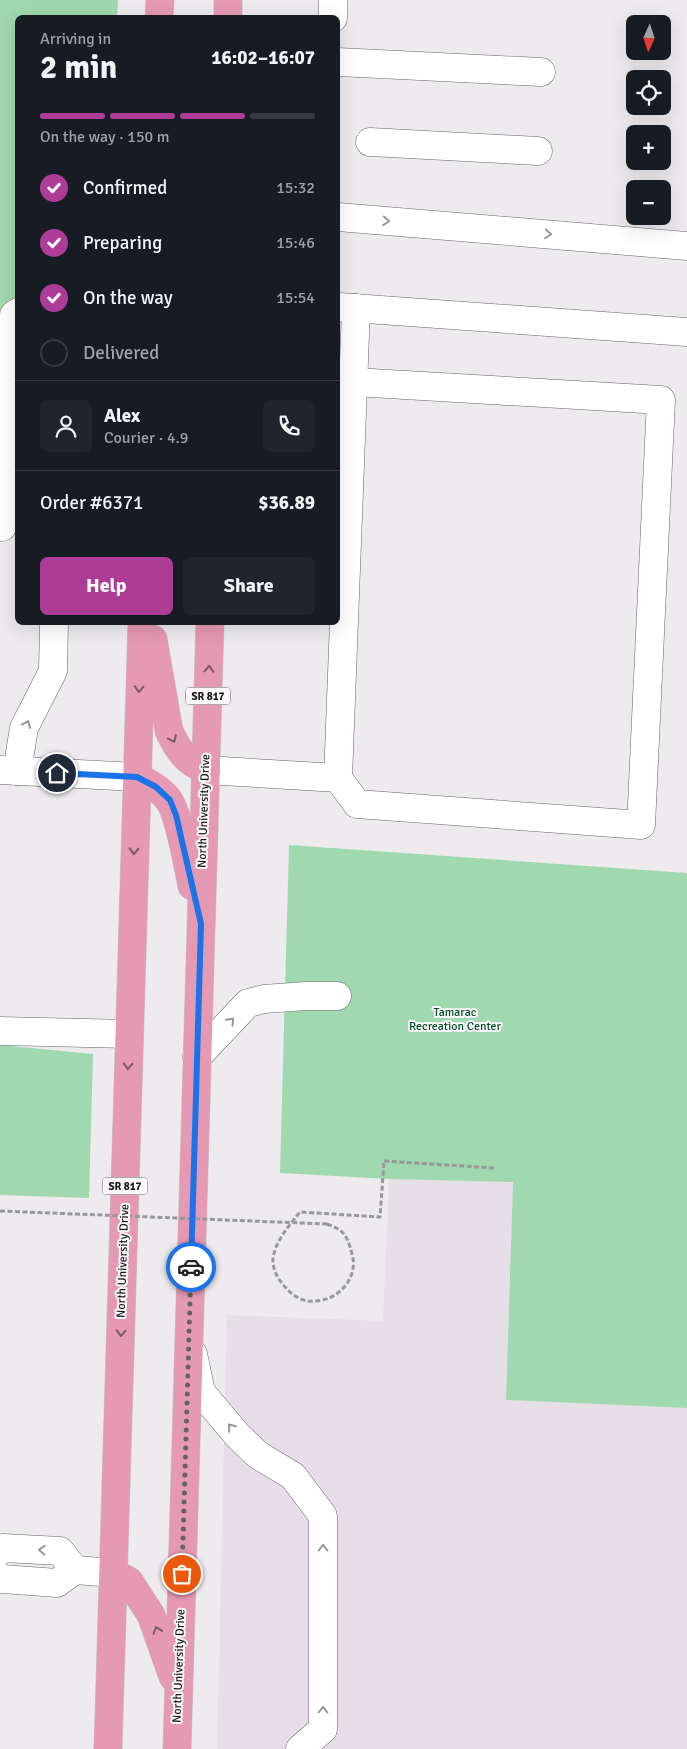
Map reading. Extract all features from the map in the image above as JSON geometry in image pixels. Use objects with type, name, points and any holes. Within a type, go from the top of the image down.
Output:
[{"type":"main road","points":[[159,15],[160,0]]},
{"type":"main road","points":[[228,0],[228,15]]},
{"type":"main road","name":"North University Drive","points":[[108,1749],[142,625]]},
{"type":"main road","points":[[151,625],[169,731],[184,757],[189,762],[206,770]]},
{"type":"main road","name":"North University Drive","points":[[177,1749],[210,625]]},
{"type":"main road","points":[[137,777],[156,787],[170,800],[176,815],[201,924]]},
{"type":"main road","points":[[114,1573],[129,1581],[151,1615],[178,1693]]},
{"type":"street","points":[[150,0],[158,15]]},
{"type":"street","points":[[333,0],[333,15]]},
{"type":"street","points":[[340,62],[541,72]]},
{"type":"street","points":[[370,142],[538,151]]},
{"type":"street","points":[[340,217],[687,246]]},
{"type":"street","points":[[354,382],[661,400],[642,825],[357,804],[338,778],[354,382],[347,307],[687,332]]},
{"type":"street","points":[[7,527],[13,453],[9,362],[15,314]]},
{"type":"street","points":[[54,625],[53,671],[24,728],[9,771],[137,777]]},
{"type":"street","points":[[206,770],[338,778]]},
{"type":"street","points":[[197,1057],[248,1003],[264,999],[337,996]]},
{"type":"street","points":[[6,1036],[129,1034]]},
{"type":"street","points":[[189,1335],[201,1392],[238,1436],[258,1455],[293,1476],[324,1516],[323,1729],[300,1749]]},
{"type":"street","points":[[0,1551],[3,1548],[60,1551],[75,1570]]},
{"type":"street","points":[[0,1577],[3,1580],[57,1583],[75,1570],[114,1573]]},
{"type":"path","points":[[0,1211],[327,1224],[340,1229],[350,1244],[353,1258],[352,1274],[342,1290],[324,1300],[306,1301],[288,1292],[276,1277],[273,1259],[281,1236],[300,1212],[380,1217],[384,1161],[494,1168]]},
{"type":"shaded area","points":[[389,1179],[513,1182],[506,1400],[687,1408],[687,1749],[217,1749],[227,1315],[383,1321]]},
{"type":"green space","points":[[0,0],[118,0],[117,15],[15,15],[15,489],[0,487]]},
{"type":"green space","name":"Tamarac Recreation Center","points":[[289,845],[687,873],[687,1408],[506,1400],[513,1182],[389,1179],[280,1173]]},
{"type":"green space","points":[[0,1045],[93,1054],[89,1198],[0,1195]]},
{"type":"way so far","points":[[182,1574],[191,1267]]},
{"type":"route","points":[[57,773],[137,777],[156,787],[170,800],[176,815],[201,924],[191,1267]]}]
